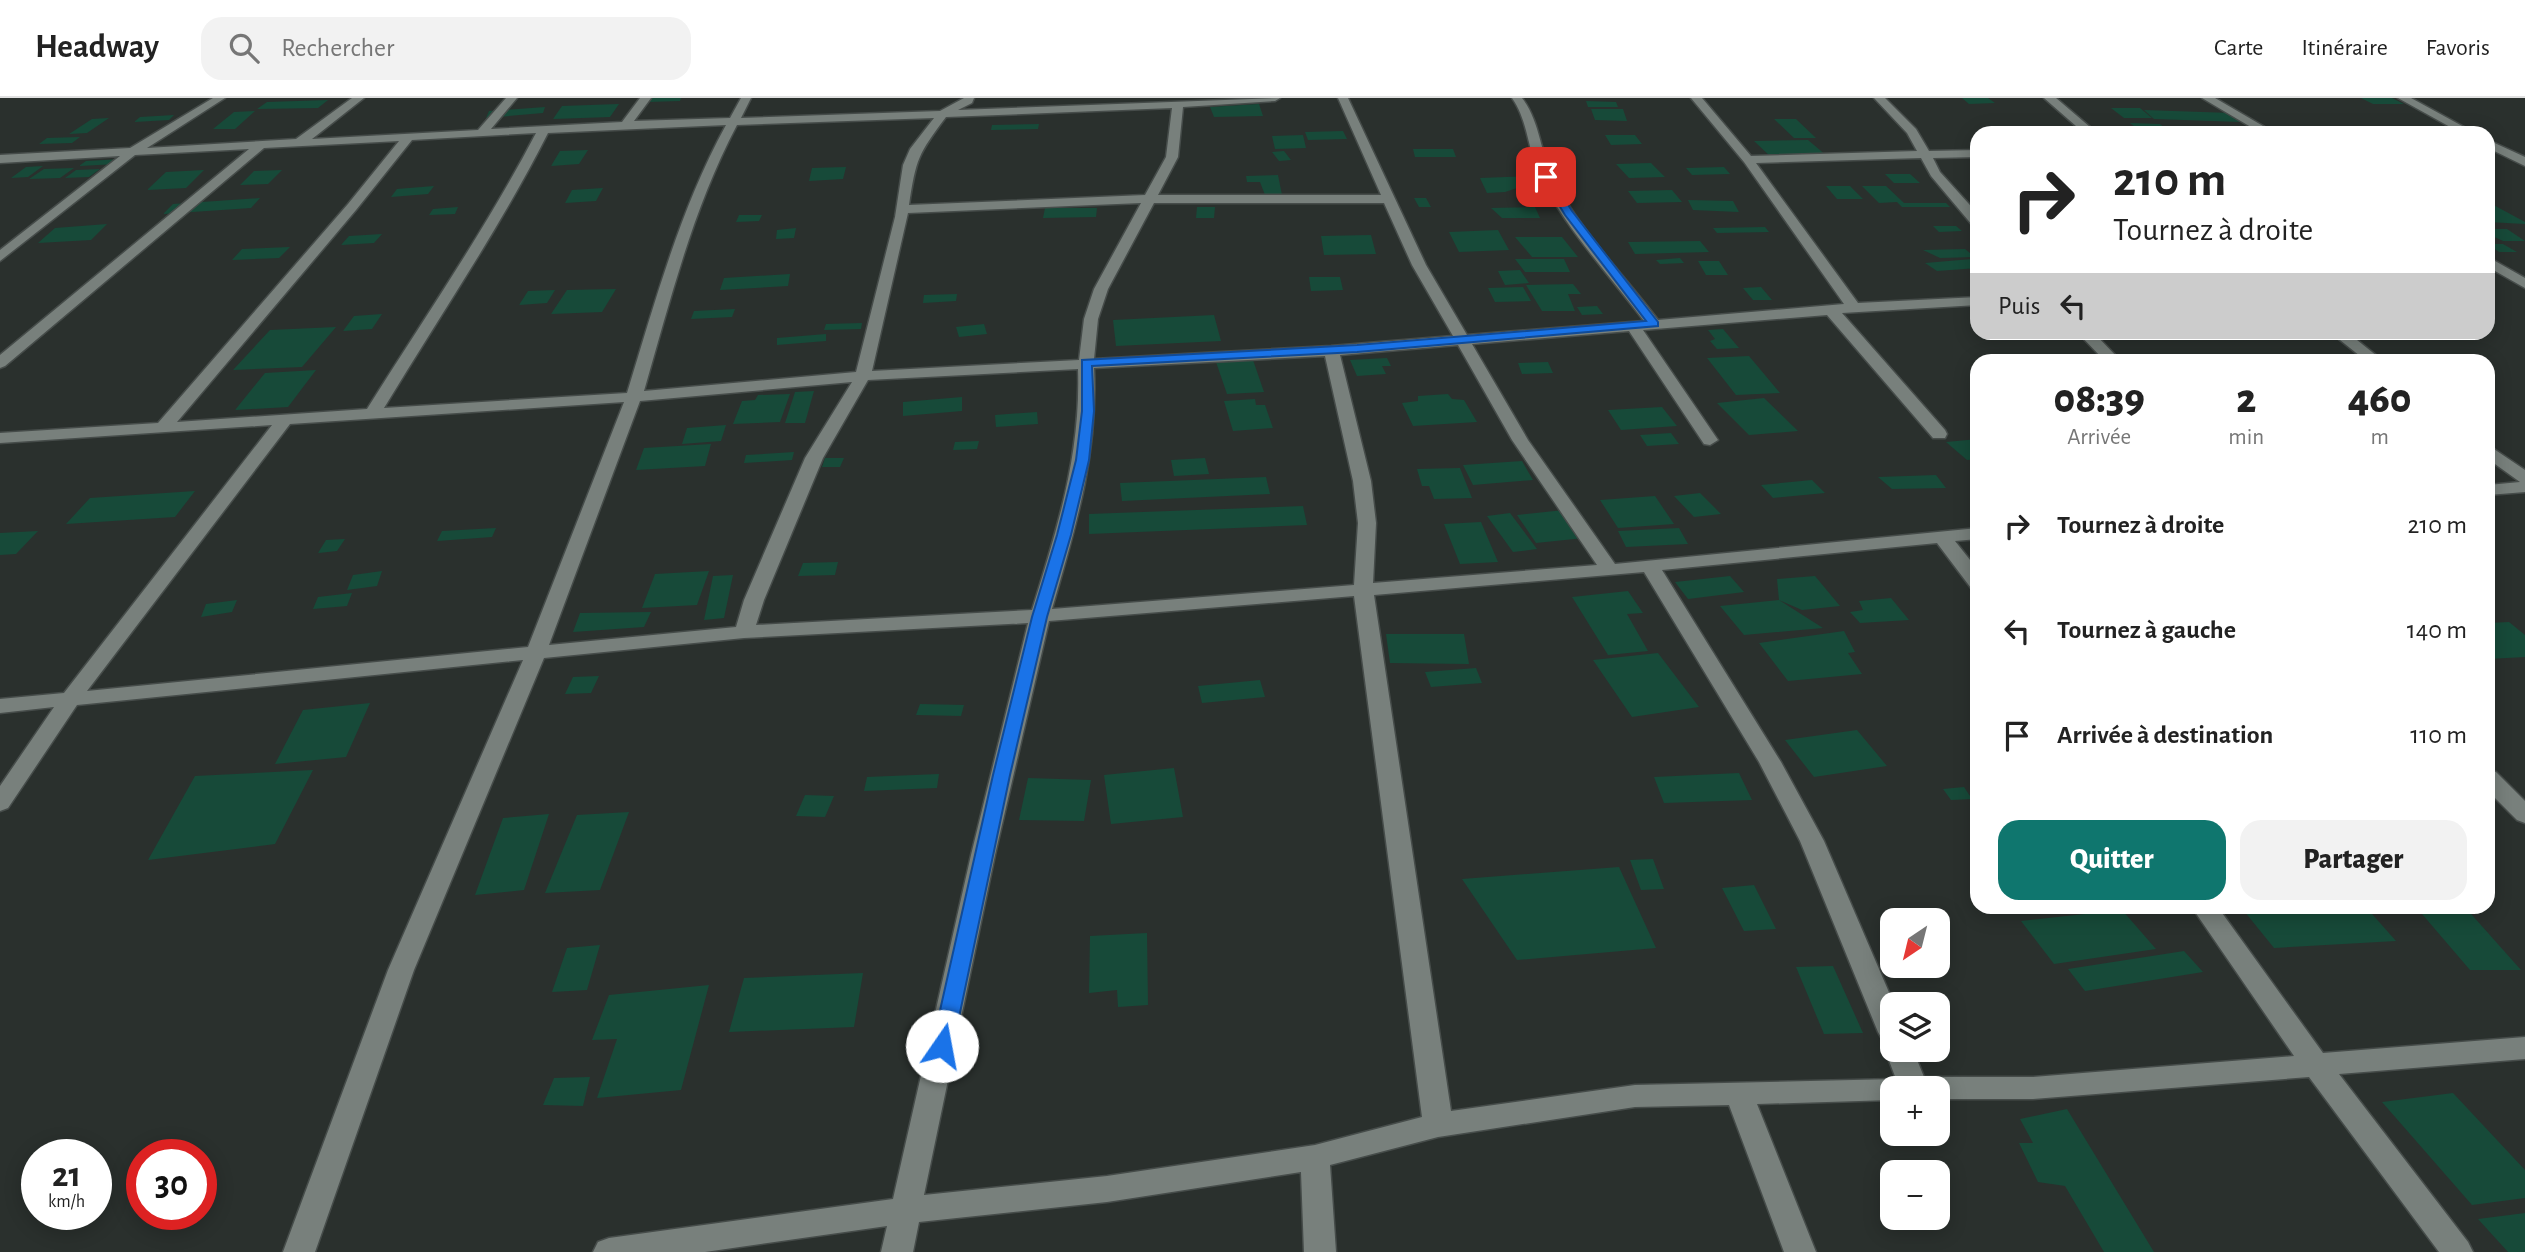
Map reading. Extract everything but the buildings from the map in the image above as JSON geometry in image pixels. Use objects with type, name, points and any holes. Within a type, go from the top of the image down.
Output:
[{"type":"street","points":[[0,257],[132,152],[220,98]]},
{"type":"street","points":[[299,143],[359,98]]},
{"type":"street","points":[[482,132],[512,98]]},
{"type":"street","points":[[625,125],[646,98]]},
{"type":"street","points":[[299,1252],[401,970],[536,653],[634,397],[672,269],[704,179],[746,98]]},
{"type":"street","points":[[744,632],[754,600],[814,458],[863,376],[903,209],[909,165],[916,149],[943,114],[969,98]]},
{"type":"street","points":[[0,159],[881,112],[943,114],[1072,104],[1178,105],[1227,99],[1275,98]]},
{"type":"street","points":[[1343,98],[1419,265],[1520,440],[1610,570]]},
{"type":"street","points":[[1517,98],[1525,109],[1546,177],[1568,213],[1654,324]]},
{"type":"street","points":[[1696,98],[1748,160],[1854,308]]},
{"type":"street","points":[[1879,98],[1912,131],[1935,173],[1970,214]]},
{"type":"street","points":[[2049,98],[2083,126]]},
{"type":"street","points":[[2207,98],[2257,126]]},
{"type":"street","points":[[2403,98],[2456,126]]},
{"type":"street","points":[[897,1252],[983,855],[1040,617],[1082,460],[1088,411],[1086,363],[1091,319],[1101,289],[1172,157],[1176,141],[1178,105]]},
{"type":"street","points":[[372,415],[450,287],[507,201],[544,130]]},
{"type":"street","points":[[164,426],[352,208],[408,136]]},
{"type":"street","points":[[0,363],[261,145]]},
{"type":"street","points":[[2495,147],[2525,162]]},
{"type":"street","points":[[1748,160],[1970,153]]},
{"type":"street","points":[[903,209],[1149,199],[1391,199]]},
{"type":"street","points":[[2495,263],[2515,263]]},
{"type":"street","points":[[2495,266],[2525,284]]},
{"type":"street","points":[[0,438],[634,397],[863,376],[1331,351],[1854,308],[1970,301]]},
{"type":"street","points":[[1831,310],[1939,434]]},
{"type":"street","points":[[1633,326],[1710,440]]},
{"type":"street","points":[[2092,340],[2106,354]]},
{"type":"street","points":[[2348,340],[2366,354]]},
{"type":"street","points":[[1331,351],[1362,481],[1367,523],[1363,588],[1438,1125]]},
{"type":"street","points":[[0,803],[71,698],[284,421]]},
{"type":"street","points":[[2495,455],[2525,478]]},
{"type":"street","points":[[2495,489],[2525,487]]},
{"type":"street","points":[[0,706],[744,632],[1040,617],[1363,588],[1610,570],[1970,534]]},
{"type":"street","points":[[1942,537],[1970,574]]},
{"type":"street","points":[[1650,566],[1770,762],[1812,841],[1880,1003]]},
{"type":"street","points":[[2495,785],[2525,815]]},
{"type":"street","points":[[2209,914],[2317,1066],[2457,1252]]},
{"type":"street","points":[[1950,1088],[2033,1088],[2525,1048]]},
{"type":"street","points":[[609,1252],[907,1210],[1107,1189],[1315,1157],[1438,1125],[1635,1096],[1880,1089]]},
{"type":"street","points":[[1739,1094],[1800,1252]]},
{"type":"street","points":[[1315,1157],[1320,1252]]},
{"type":"route","points":[[942,1046],[1002,775],[1082,460],[1088,411],[1086,363],[1357,349],[1654,324],[1568,213],[1546,177]]}]
